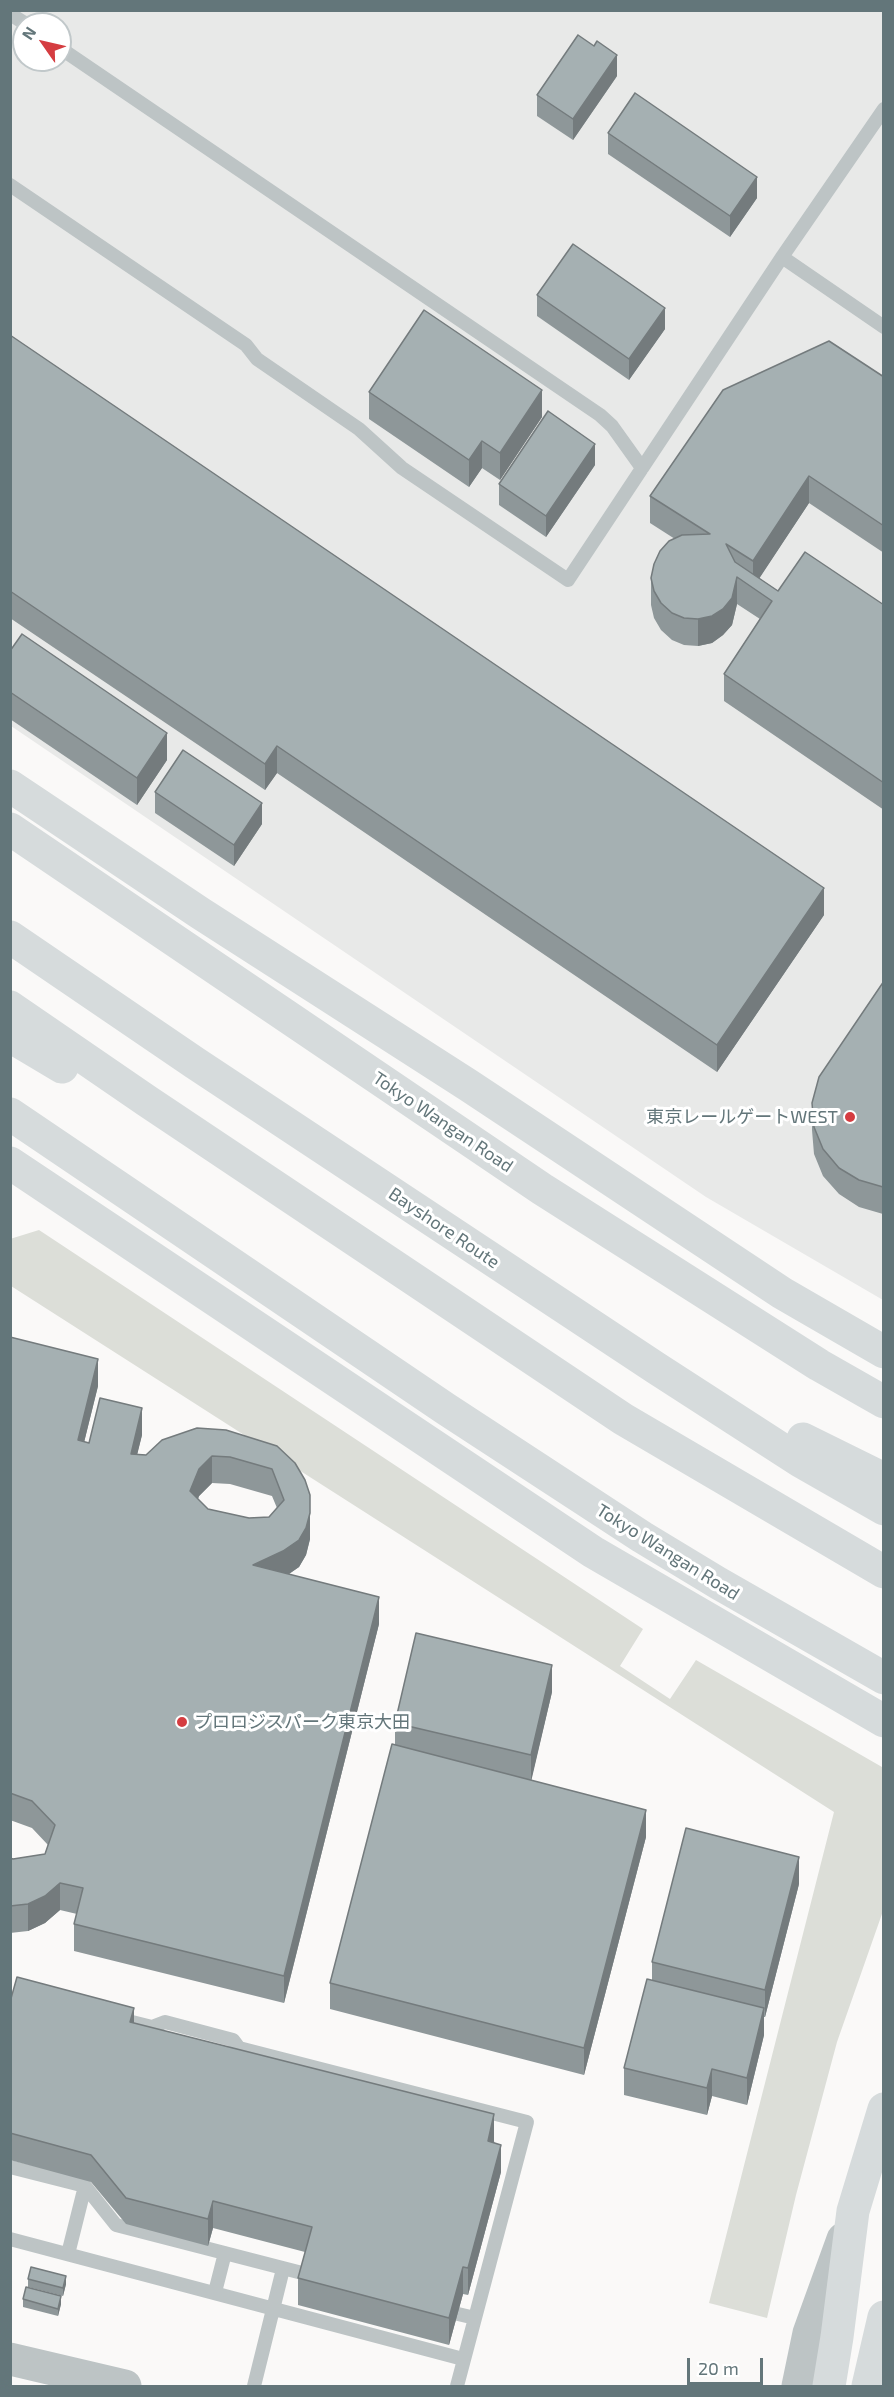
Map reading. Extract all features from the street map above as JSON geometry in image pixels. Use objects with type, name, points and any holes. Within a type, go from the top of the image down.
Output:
[{"type":"main road","points":[[10,786],[782,1293],[884,1352]]},
{"type":"main road","name":"Tokyo Wangan Road","points":[[10,829],[542,1189],[819,1365],[884,1402]]},
{"type":"main road","points":[[10,912],[157,1019],[195,1063]]},
{"type":"main road","name":"Bayshore Route","points":[[10,937],[195,1063],[656,1368],[800,1461],[884,1509]]},
{"type":"main road","points":[[10,1007],[623,1419],[849,1577],[884,1598]]},
{"type":"main road","points":[[10,1036],[81,1078],[147,1101]]},
{"type":"main road","name":"Tokyo Wangan Road","points":[[10,1114],[446,1409],[651,1543],[717,1584],[884,1678]]},
{"type":"main road","points":[[10,1163],[593,1552],[884,1721]]},
{"type":"main road","points":[[656,1368],[884,1479]]},
{"type":"main road","points":[[623,1419],[884,1572]]},
{"type":"main road","points":[[829,2386],[853,2211],[884,2109]]},
{"type":"main road","points":[[868,2386],[884,2317]]},
{"type":"street","points":[[798,2386],[809,2333],[853,2211]]},
{"type":"street","points":[[10,2359],[125,2386]]},
{"type":"lane","points":[[72,56],[600,415],[612,426],[642,468]]},
{"type":"lane","points":[[10,185],[246,345],[257,358],[359,429],[402,468],[568,580],[782,257],[884,109]]},
{"type":"lane","points":[[782,257],[884,327]]},
{"type":"lane","points":[[98,2013],[152,2027],[165,2022],[232,2040],[239,2048],[527,2122],[457,2386]]},
{"type":"lane","points":[[10,2168],[85,2186],[116,2225],[306,2274]]},
{"type":"lane","points":[[68,2254],[85,2186]]},
{"type":"lane","points":[[10,2239],[463,2359]]},
{"type":"lane","points":[[215,2292],[225,2253]]},
{"type":"lane","points":[[254,2386],[283,2269]]},
{"type":"lane","points":[[458,2314],[475,2318]]},
{"type":"shaded area","points":[[10,11],[883,11],[883,1300],[706,1197],[11,726]]},
{"type":"shaded area","points":[[39,1230],[643,1629],[620,1666],[670,1699],[696,1660],[882,1767],[883,1911],[837,2042],[796,2195],[767,2318],[709,2303],[834,1812],[11,1286],[10,1239]]},
{"type":"building","points":[[578,35],[594,46],[597,41],[617,55],[573,119],[537,95]]},
{"type":"building","points":[[635,93],[757,177],[730,216],[608,133]]},
{"type":"building","points":[[573,244],[665,308],[629,359],[537,295]]},
{"type":"building","points":[[424,310],[542,390],[500,453],[482,441],[469,460],[369,392]]},
{"type":"building","points":[[10,335],[824,888],[717,1045],[277,746],[265,764],[10,591]]},
{"type":"building","points":[[829,341],[884,377],[884,526],[809,476],[753,561],[726,544],[735,562],[778,591],[805,552],[884,605],[884,783],[724,674],[772,601],[737,577],[732,598],[723,609],[712,616],[698,619],[684,618],[672,613],[661,603],[654,591],[651,578],[660,551],[669,541],[682,535],[710,534],[650,496],[723,390]]},
{"type":"building","points":[[548,411],[595,444],[546,516],[499,484]]},
{"type":"building","points":[[22,634],[167,733],[137,778],[10,692],[10,651]]},
{"type":"building","points":[[183,750],[262,803],[234,845],[155,792]]},
{"type":"building","name":"東京レールゲートWEST","points":[[884,981],[883,1187],[859,1180],[839,1168],[823,1149],[814,1127],[812,1103],[819,1077]]},
{"type":"building","name":"プロロジスパーク東京大田","points":[[10,1337],[98,1359],[78,1440],[89,1443],[100,1398],[142,1408],[131,1454],[146,1455],[162,1440],[197,1428],[226,1430],[277,1446],[295,1463],[305,1480],[310,1495],[310,1513],[306,1528],[299,1540],[283,1551],[253,1565],[379,1597],[284,1976],[74,1924],[83,1888],[60,1883],[45,1896],[28,1904],[10,1906],[10,1858],[45,1854],[55,1825],[32,1801],[10,1793]],"holes":[[[212,1456],[230,1457],[272,1469],[284,1500],[269,1517],[249,1518],[208,1509],[190,1491],[199,1469]]]},
{"type":"building","points":[[416,1633],[552,1665],[531,1755],[395,1723]]},
{"type":"building","points":[[392,1744],[646,1810],[584,2048],[330,1983]]},
{"type":"building","points":[[686,1828],[799,1857],[765,1990],[652,1962]]},
{"type":"building","points":[[17,1977],[134,2008],[130,2022],[494,2114],[488,2141],[501,2145],[468,2268],[463,2267],[449,2318],[298,2278],[312,2227],[213,2201],[208,2219],[126,2198],[91,2155],[10,2133],[10,2002]]},
{"type":"building","points":[[647,1979],[764,2008],[747,2078],[712,2069],[707,2088],[624,2068]]},
{"type":"building","points":[[31,2267],[66,2276],[63,2288],[28,2279]]},
{"type":"building","points":[[26,2287],[61,2296],[58,2309],[23,2299]]},
{"type":"place","name":"東京レールゲートWEST","points":[[850,1117]]},
{"type":"place","name":"プロロジスパーク東京大田","points":[[182,1722]]}]
